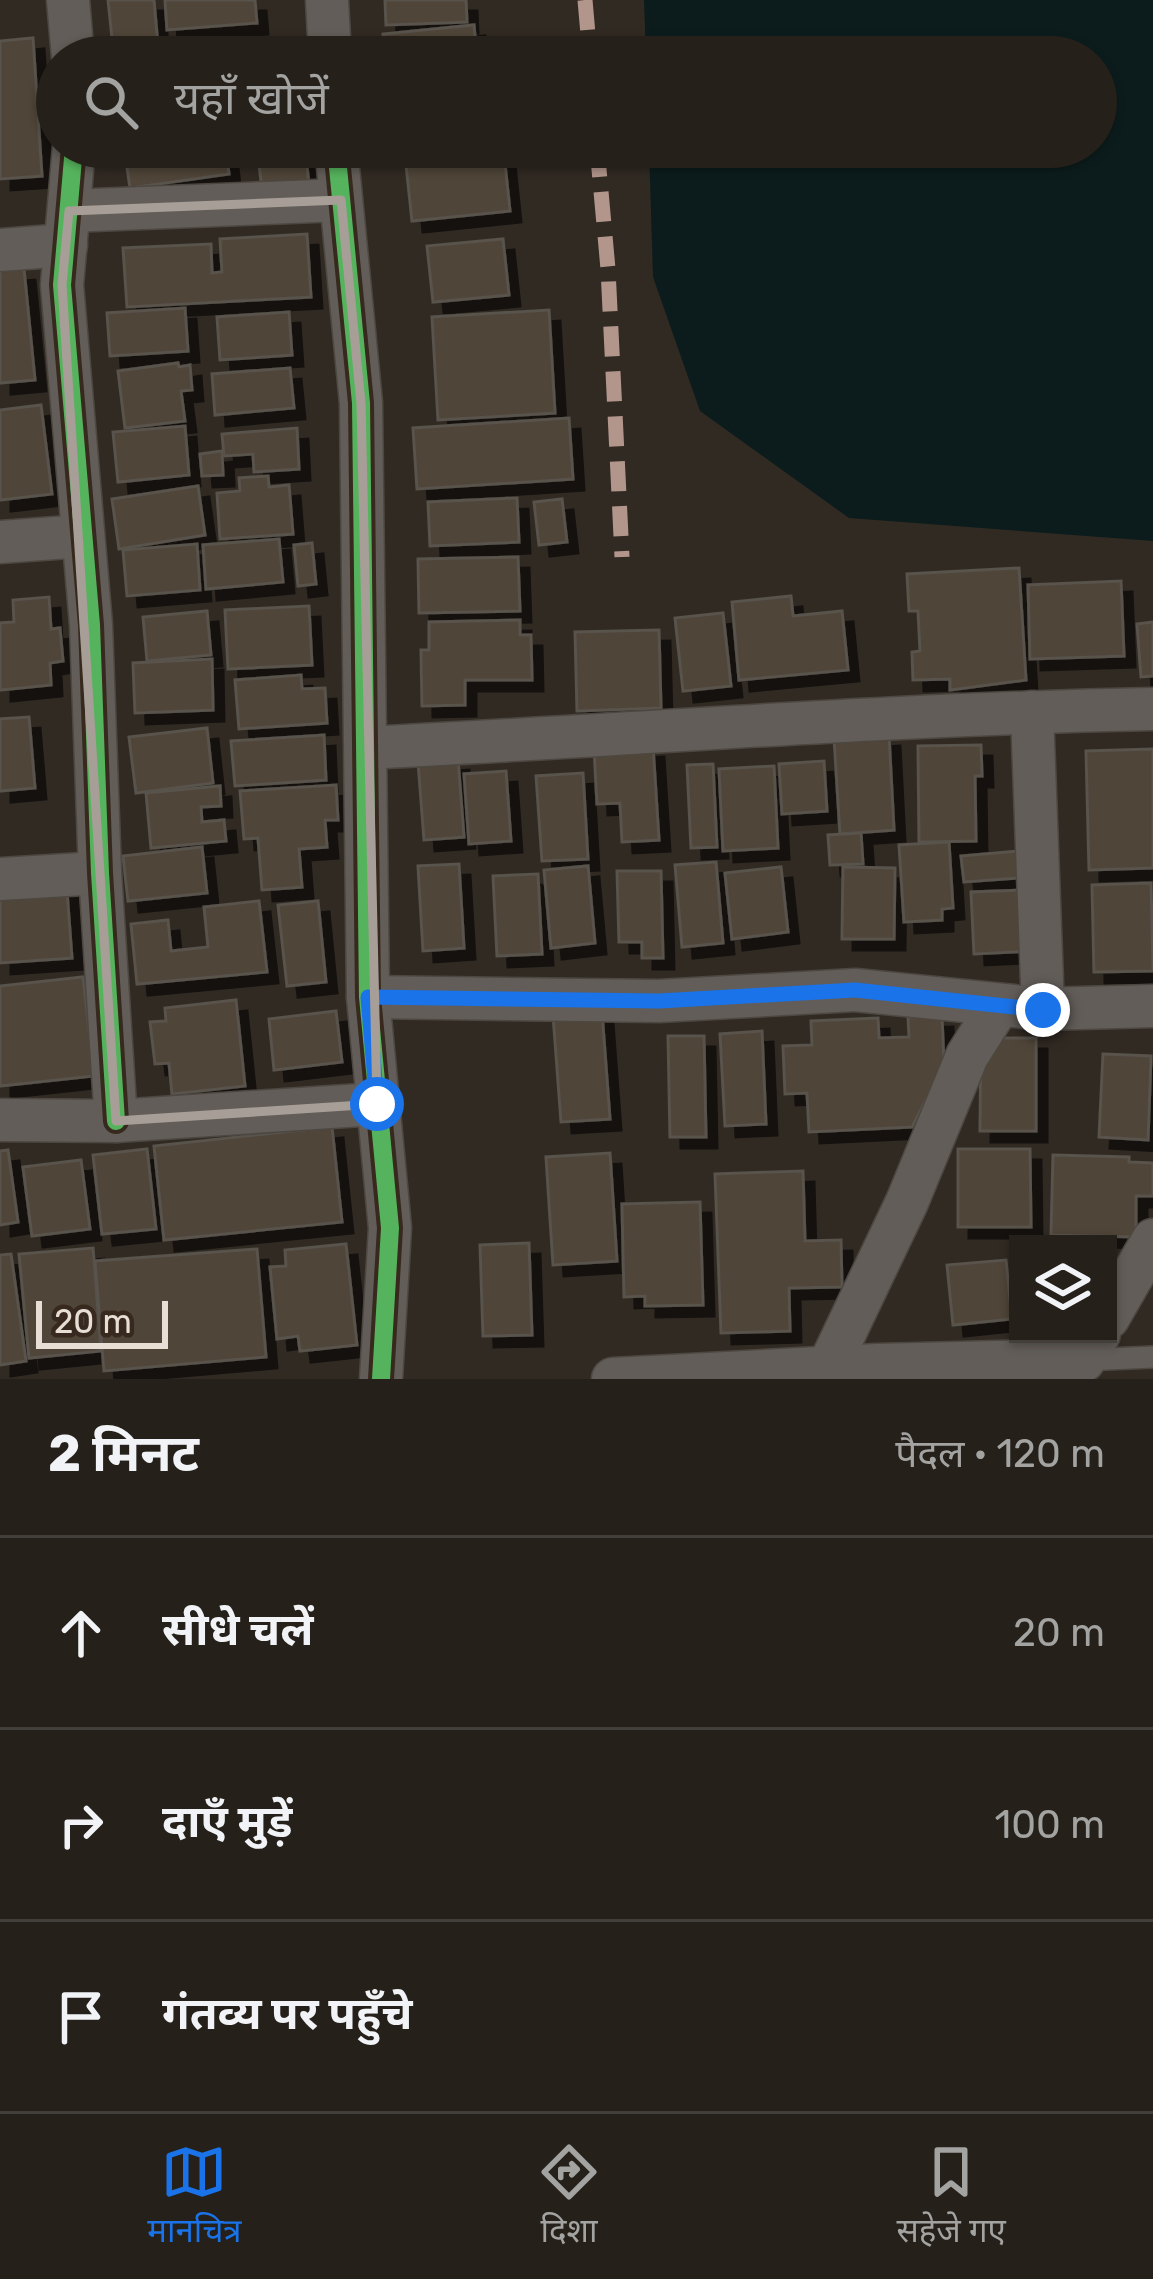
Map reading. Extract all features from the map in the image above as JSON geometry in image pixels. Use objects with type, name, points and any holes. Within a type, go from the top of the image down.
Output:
[{"type":"street","points":[[68,0],[72,36]]},
{"type":"street","points":[[327,0],[329,36]]},
{"type":"street","points":[[72,168],[62,285],[92,625],[100,873],[116,1121]]},
{"type":"street","points":[[338,168],[361,403],[368,997],[389,1228],[381,1379]]},
{"type":"street","points":[[0,250],[67,228],[341,200]]},
{"type":"street","points":[[0,542],[83,536]]},
{"type":"street","points":[[366,748],[690,732],[822,720],[1153,709]]},
{"type":"street","points":[[1032,712],[1043,1010]]},
{"type":"street","points":[[0,879],[100,873]]},
{"type":"street","points":[[368,997],[659,1001],[855,990],[1043,1010],[1153,1006]]},
{"type":"street","points":[[828,1368],[907,1202],[967,1056],[999,1005]]},
{"type":"street","points":[[0,1120],[116,1121],[377,1104]]},
{"type":"street","points":[[1117,1302],[1153,1240]]},
{"type":"street","points":[[613,1379],[828,1368],[902,1373],[1092,1347]]},
{"type":"lane","points":[[1092,1347],[1153,1357]]},
{"type":"highlighted area","points":[[341,200],[361,403],[377,1104],[116,1121],[62,285],[69,211]]},
{"type":"shaded area","points":[[644,0],[1153,0],[1153,541],[849,518],[700,411],[653,277],[650,168],[1117,168],[1117,36],[645,36]]},
{"type":"building","points":[[108,0],[154,0],[157,36],[112,36]]},
{"type":"building","points":[[165,0],[255,0],[257,23],[167,30]]},
{"type":"building","points":[[385,0],[466,0],[467,22],[386,25]]},
{"type":"building","points":[[474,25],[475,36],[383,36]]},
{"type":"building","points":[[33,38],[36,168],[41,168],[42,176],[0,179],[0,41]]},
{"type":"building","points":[[127,168],[228,168],[229,174],[130,188]]},
{"type":"building","points":[[259,168],[307,168],[309,185],[262,190]]},
{"type":"building","points":[[406,168],[505,168],[510,211],[412,221]]},
{"type":"building","points":[[307,234],[311,297],[127,307],[123,248],[211,244],[212,273],[222,272],[220,239]]},
{"type":"building","points":[[503,239],[509,295],[433,302],[427,246]]},
{"type":"building","points":[[24,269],[35,380],[0,383],[0,271]]},
{"type":"building","points":[[185,308],[188,351],[110,356],[107,313]]},
{"type":"building","points":[[549,310],[555,413],[438,420],[432,317]]},
{"type":"building","points":[[289,312],[292,355],[220,360],[217,317]]},
{"type":"building","points":[[178,363],[179,367],[190,365],[192,390],[181,391],[185,421],[125,428],[118,371]]},
{"type":"building","points":[[290,368],[294,408],[215,415],[212,374]]},
{"type":"building","points":[[41,405],[52,494],[0,500],[0,410]]},
{"type":"building","points":[[569,418],[573,479],[417,489],[413,428]]},
{"type":"building","points":[[185,426],[189,475],[118,482],[113,432]]},
{"type":"building","points":[[297,428],[299,469],[254,472],[253,454],[224,456],[222,434]]},
{"type":"building","points":[[222,451],[223,475],[202,476],[200,454]]},
{"type":"building","points":[[268,476],[269,487],[289,485],[293,534],[220,539],[217,493],[240,491],[239,478]]},
{"type":"building","points":[[198,486],[205,535],[119,549],[112,499]]},
{"type":"building","points":[[517,498],[519,542],[430,546],[428,502]]},
{"type":"building","points":[[562,499],[567,542],[539,545],[534,502]]},
{"type":"building","points":[[279,539],[283,582],[206,589],[203,545]]},
{"type":"building","points":[[312,543],[316,584],[298,586],[294,545]]},
{"type":"building","points":[[197,544],[200,590],[127,596],[123,550]]},
{"type":"building","points":[[518,557],[520,611],[419,613],[418,559]]},
{"type":"building","points":[[1019,568],[1026,680],[950,690],[950,679],[913,680],[912,652],[920,651],[918,611],[909,611],[907,574]]},
{"type":"building","points":[[1121,581],[1124,656],[1030,659],[1028,585]]},
{"type":"building","points":[[791,596],[793,616],[842,611],[848,670],[739,680],[732,602]]},
{"type":"building","points":[[49,597],[51,629],[60,628],[63,661],[50,663],[51,685],[0,690],[0,623],[14,622],[13,600]]},
{"type":"building","points":[[309,606],[312,665],[228,669],[225,610]]},
{"type":"building","points":[[207,611],[211,655],[147,661],[143,617]]},
{"type":"building","points":[[723,613],[731,686],[683,691],[675,618]]},
{"type":"building","points":[[520,620],[520,635],[531,635],[532,680],[465,680],[465,705],[422,706],[421,650],[429,650],[429,622]]},
{"type":"building","points":[[1153,622],[1153,676],[1141,677],[1137,624]]},
{"type":"building","points":[[659,630],[661,708],[577,711],[575,632]]},
{"type":"building","points":[[212,659],[213,710],[135,713],[133,663]]},
{"type":"building","points":[[301,675],[302,689],[325,688],[327,723],[239,729],[235,680]]},
{"type":"building","points":[[29,717],[35,788],[0,791],[0,719]]},
{"type":"building","points":[[207,728],[213,783],[136,793],[129,737]]},
{"type":"building","points":[[324,735],[326,780],[235,786],[231,741]]},
{"type":"building","points":[[889,735],[894,830],[840,834],[834,738]]},
{"type":"building","points":[[981,745],[982,776],[975,776],[976,841],[919,842],[918,746]]},
{"type":"building","points":[[653,746],[659,840],[622,842],[620,803],[597,804],[594,749]]},
{"type":"building","points":[[1153,749],[1153,868],[1089,870],[1086,751]]},
{"type":"building","points":[[458,759],[464,837],[424,840],[418,762]]},
{"type":"building","points":[[824,761],[827,811],[782,814],[779,764]]},
{"type":"building","points":[[713,764],[717,847],[691,848],[687,765]]},
{"type":"building","points":[[774,766],[778,848],[723,851],[719,769]]},
{"type":"building","points":[[506,771],[511,841],[469,844],[464,774]]},
{"type":"building","points":[[583,773],[588,859],[542,861],[536,776]]},
{"type":"building","points":[[336,785],[338,820],[325,820],[327,847],[299,849],[302,887],[262,890],[258,838],[244,839],[240,791]]},
{"type":"building","points":[[220,786],[221,806],[201,807],[202,822],[224,820],[226,841],[151,848],[146,793]]},
{"type":"building","points":[[861,833],[863,864],[830,865],[828,835]]},
{"type":"building","points":[[949,842],[953,908],[942,909],[942,920],[904,922],[899,845]]},
{"type":"building","points":[[202,847],[207,893],[128,901],[123,856]]},
{"type":"building","points":[[1028,850],[1030,877],[964,882],[961,856]]},
{"type":"building","points":[[716,862],[723,943],[682,947],[675,865]]},
{"type":"building","points":[[459,864],[464,948],[423,951],[418,866]]},
{"type":"building","points":[[588,866],[595,943],[551,948],[544,870]]},
{"type":"building","points":[[781,867],[788,932],[732,939],[725,873]]},
{"type":"building","points":[[843,867],[895,868],[894,939],[842,939]]},
{"type":"building","points":[[617,871],[661,871],[663,958],[642,958],[642,942],[619,942]]},
{"type":"building","points":[[538,874],[542,954],[497,956],[493,876]]},
{"type":"building","points":[[66,878],[72,958],[0,963],[0,882]]},
{"type":"building","points":[[1151,883],[1153,971],[1094,972],[1092,885]]},
{"type":"building","points":[[1028,890],[1031,951],[974,954],[971,892]]},
{"type":"building","points":[[259,901],[267,972],[137,984],[131,924],[168,920],[171,951],[208,947],[204,907]]},
{"type":"building","points":[[318,901],[326,982],[287,986],[278,905]]},
{"type":"building","points":[[83,977],[94,1076],[0,1086],[0,986]]},
{"type":"building","points":[[236,1000],[245,1086],[172,1094],[169,1063],[155,1064],[150,1022],[166,1021],[165,1008]]},
{"type":"building","points":[[336,1011],[342,1062],[274,1070],[269,1019]]},
{"type":"building","points":[[602,1012],[610,1119],[561,1122],[553,1015]]},
{"type":"building","points":[[942,1016],[944,1065],[912,1127],[809,1132],[807,1093],[785,1094],[783,1046],[812,1045],[811,1021],[878,1018],[879,1038],[909,1037],[908,1017]]},
{"type":"building","points":[[762,1031],[766,1124],[725,1126],[720,1034]]},
{"type":"building","points":[[668,1036],[704,1036],[706,1137],[670,1137]]},
{"type":"building","points":[[981,1038],[1036,1038],[1036,1131],[980,1131]]},
{"type":"building","points":[[1103,1054],[1151,1056],[1148,1140],[1099,1137]]},
{"type":"building","points":[[332,1127],[342,1222],[164,1240],[154,1146]]},
{"type":"building","points":[[147,1149],[156,1229],[102,1234],[93,1155]]},
{"type":"building","points":[[958,1149],[1030,1149],[1031,1227],[958,1227]]},
{"type":"building","points":[[8,1150],[18,1222],[0,1225],[0,1151]]},
{"type":"building","points":[[610,1153],[617,1261],[553,1265],[546,1157]]},
{"type":"building","points":[[1053,1155],[1129,1157],[1129,1162],[1153,1163],[1153,1196],[1136,1196],[1136,1237],[1051,1235]]},
{"type":"building","points":[[81,1160],[90,1229],[32,1236],[23,1167]]},
{"type":"building","points":[[803,1171],[805,1241],[841,1240],[842,1287],[789,1288],[790,1331],[721,1333],[715,1174]]},
{"type":"building","points":[[700,1202],[703,1305],[645,1306],[645,1296],[624,1297],[622,1204]]},
{"type":"building","points":[[529,1243],[532,1335],[483,1336],[480,1245]]},
{"type":"building","points":[[346,1244],[357,1345],[300,1351],[298,1336],[277,1339],[270,1267],[286,1266],[285,1250]]},
{"type":"building","points":[[93,1248],[101,1351],[29,1358],[19,1254]]},
{"type":"building","points":[[257,1249],[266,1357],[104,1371],[95,1261]]},
{"type":"building","points":[[11,1254],[26,1361],[0,1365],[0,1255]]},
{"type":"building","points":[[1006,1260],[1009,1319],[953,1325],[947,1265]]},
{"type":"marked path","points":[[585,0],[588,36]]},
{"type":"marked path","points":[[599,168],[622,557]]},
{"type":"cycle path","points":[[72,168],[62,285],[91,625],[116,1121]]},
{"type":"cycle path","points":[[338,168],[361,403],[368,997],[390,1228],[381,1379]]},
{"type":"route","points":[[377,1104],[368,997],[659,1001],[855,990],[1043,1010]]}]
